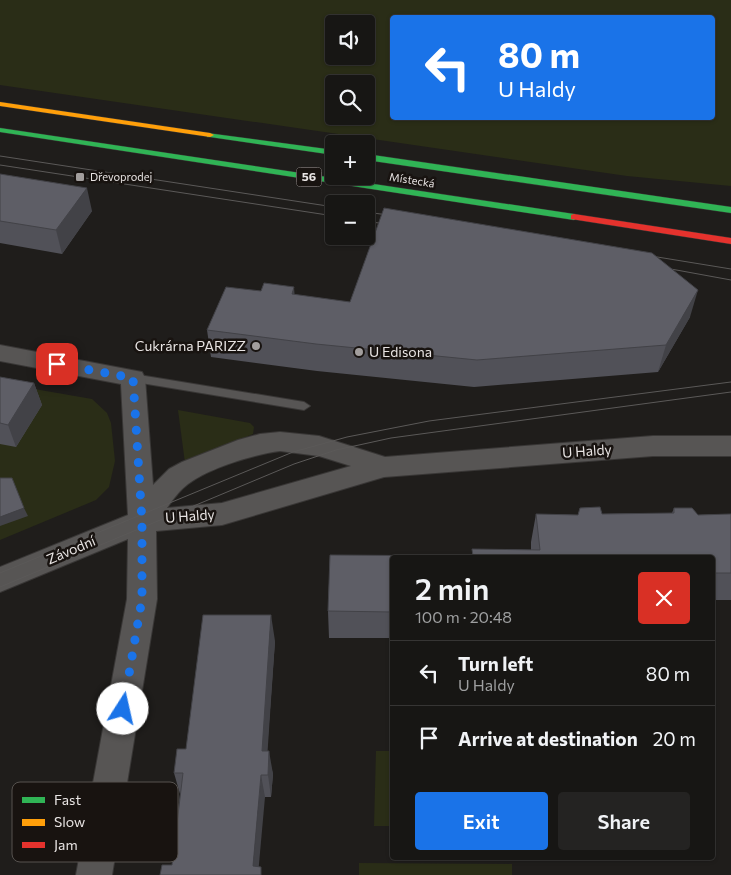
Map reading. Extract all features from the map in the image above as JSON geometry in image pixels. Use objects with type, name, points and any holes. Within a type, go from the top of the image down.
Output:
[{"type":"highway","name":"56","points":[[0,104],[325,152]]},
{"type":"highway","name":"Místecká","points":[[0,130],[731,240]]},
{"type":"highway","name":"Místecká","points":[[375,158],[731,210]]},
{"type":"highway","points":[[612,193],[731,200]]},
{"type":"highway","name":"56","points":[[618,224],[731,246]]},
{"type":"street","points":[[0,353],[133,378],[142,521],[142,599],[110,782]]},
{"type":"street","name":"U Haldy","points":[[142,521],[179,476],[238,448],[257,444],[293,441],[315,444],[384,467]]},
{"type":"street","name":"U Haldy","points":[[142,521],[222,514],[384,467],[653,446],[731,446]]},
{"type":"street","name":"Závodní","points":[[0,580],[142,521]]},
{"type":"street","points":[[94,875],[96,862]]},
{"type":"lane","points":[[133,378],[304,406]]},
{"type":"green space","points":[[0,0],[731,0],[731,186],[627,176],[375,139],[375,135],[345,135],[0,85]]},
{"type":"green space","points":[[0,383],[92,399],[107,413],[111,423],[115,461],[109,487],[96,500],[0,540]]},
{"type":"green space","points":[[178,410],[250,423],[254,427],[253,434],[185,463]]},
{"type":"green space","points":[[376,751],[390,751],[390,826],[374,826]]},
{"type":"green space","points":[[359,863],[512,864],[512,875],[359,875]]},
{"type":"building","points":[[0,174],[87,188],[56,230],[0,221]]},
{"type":"building","points":[[384,208],[652,253],[698,290],[666,345],[477,360],[316,344],[207,330],[226,287],[261,291],[264,283],[294,287],[292,294],[350,302],[371,245],[375,245],[375,233]]},
{"type":"building","points":[[0,377],[34,383],[8,425],[0,423]]},
{"type":"building","points":[[0,478],[12,478],[24,508],[0,517]]},
{"type":"building","points":[[600,507],[602,514],[674,513],[674,508],[692,508],[698,515],[731,514],[731,573],[715,573],[715,555],[473,555],[472,549],[540,550],[536,514],[578,515],[580,508]]},
{"type":"building","points":[[330,555],[390,555],[390,612],[328,611]]},
{"type":"building","points":[[203,615],[271,615],[262,751],[269,751],[268,775],[261,775],[253,866],[261,867],[261,875],[160,875],[162,865],[172,865],[172,862],[178,862],[178,815],[183,773],[174,773],[177,749],[186,749]]},
{"type":"tram line","points":[[0,156],[325,206]]},
{"type":"tram line","points":[[0,165],[325,215]]},
{"type":"tram line","points":[[375,213],[395,216]]},
{"type":"tram line","points":[[375,222],[391,225]]},
{"type":"tram line","points":[[645,255],[731,269]]},
{"type":"tram line","points":[[660,267],[731,280]]},
{"type":"tram line","points":[[0,573],[293,452],[347,437],[429,421],[731,382]]},
{"type":"tram line","points":[[0,587],[294,464],[336,450],[391,438],[731,392]]},
{"type":"traffic: fast","points":[[0,130],[574,217]]},
{"type":"traffic: fast","points":[[210,135],[325,152]]},
{"type":"traffic: fast","points":[[375,158],[731,210]]},
{"type":"traffic: slow","points":[[0,104],[210,135]]},
{"type":"traffic: jam","points":[[574,217],[731,241]]},
{"type":"place","name":"Dřevoprodej","points":[[80,177]]},
{"type":"place","name":"Cukrárna PARIZZ","points":[[256,346]]},
{"type":"place","name":"U Edisona","points":[[359,352]]},
{"type":"route","points":[[57,364],[133,378],[142,521],[142,599],[123,709]]}]
